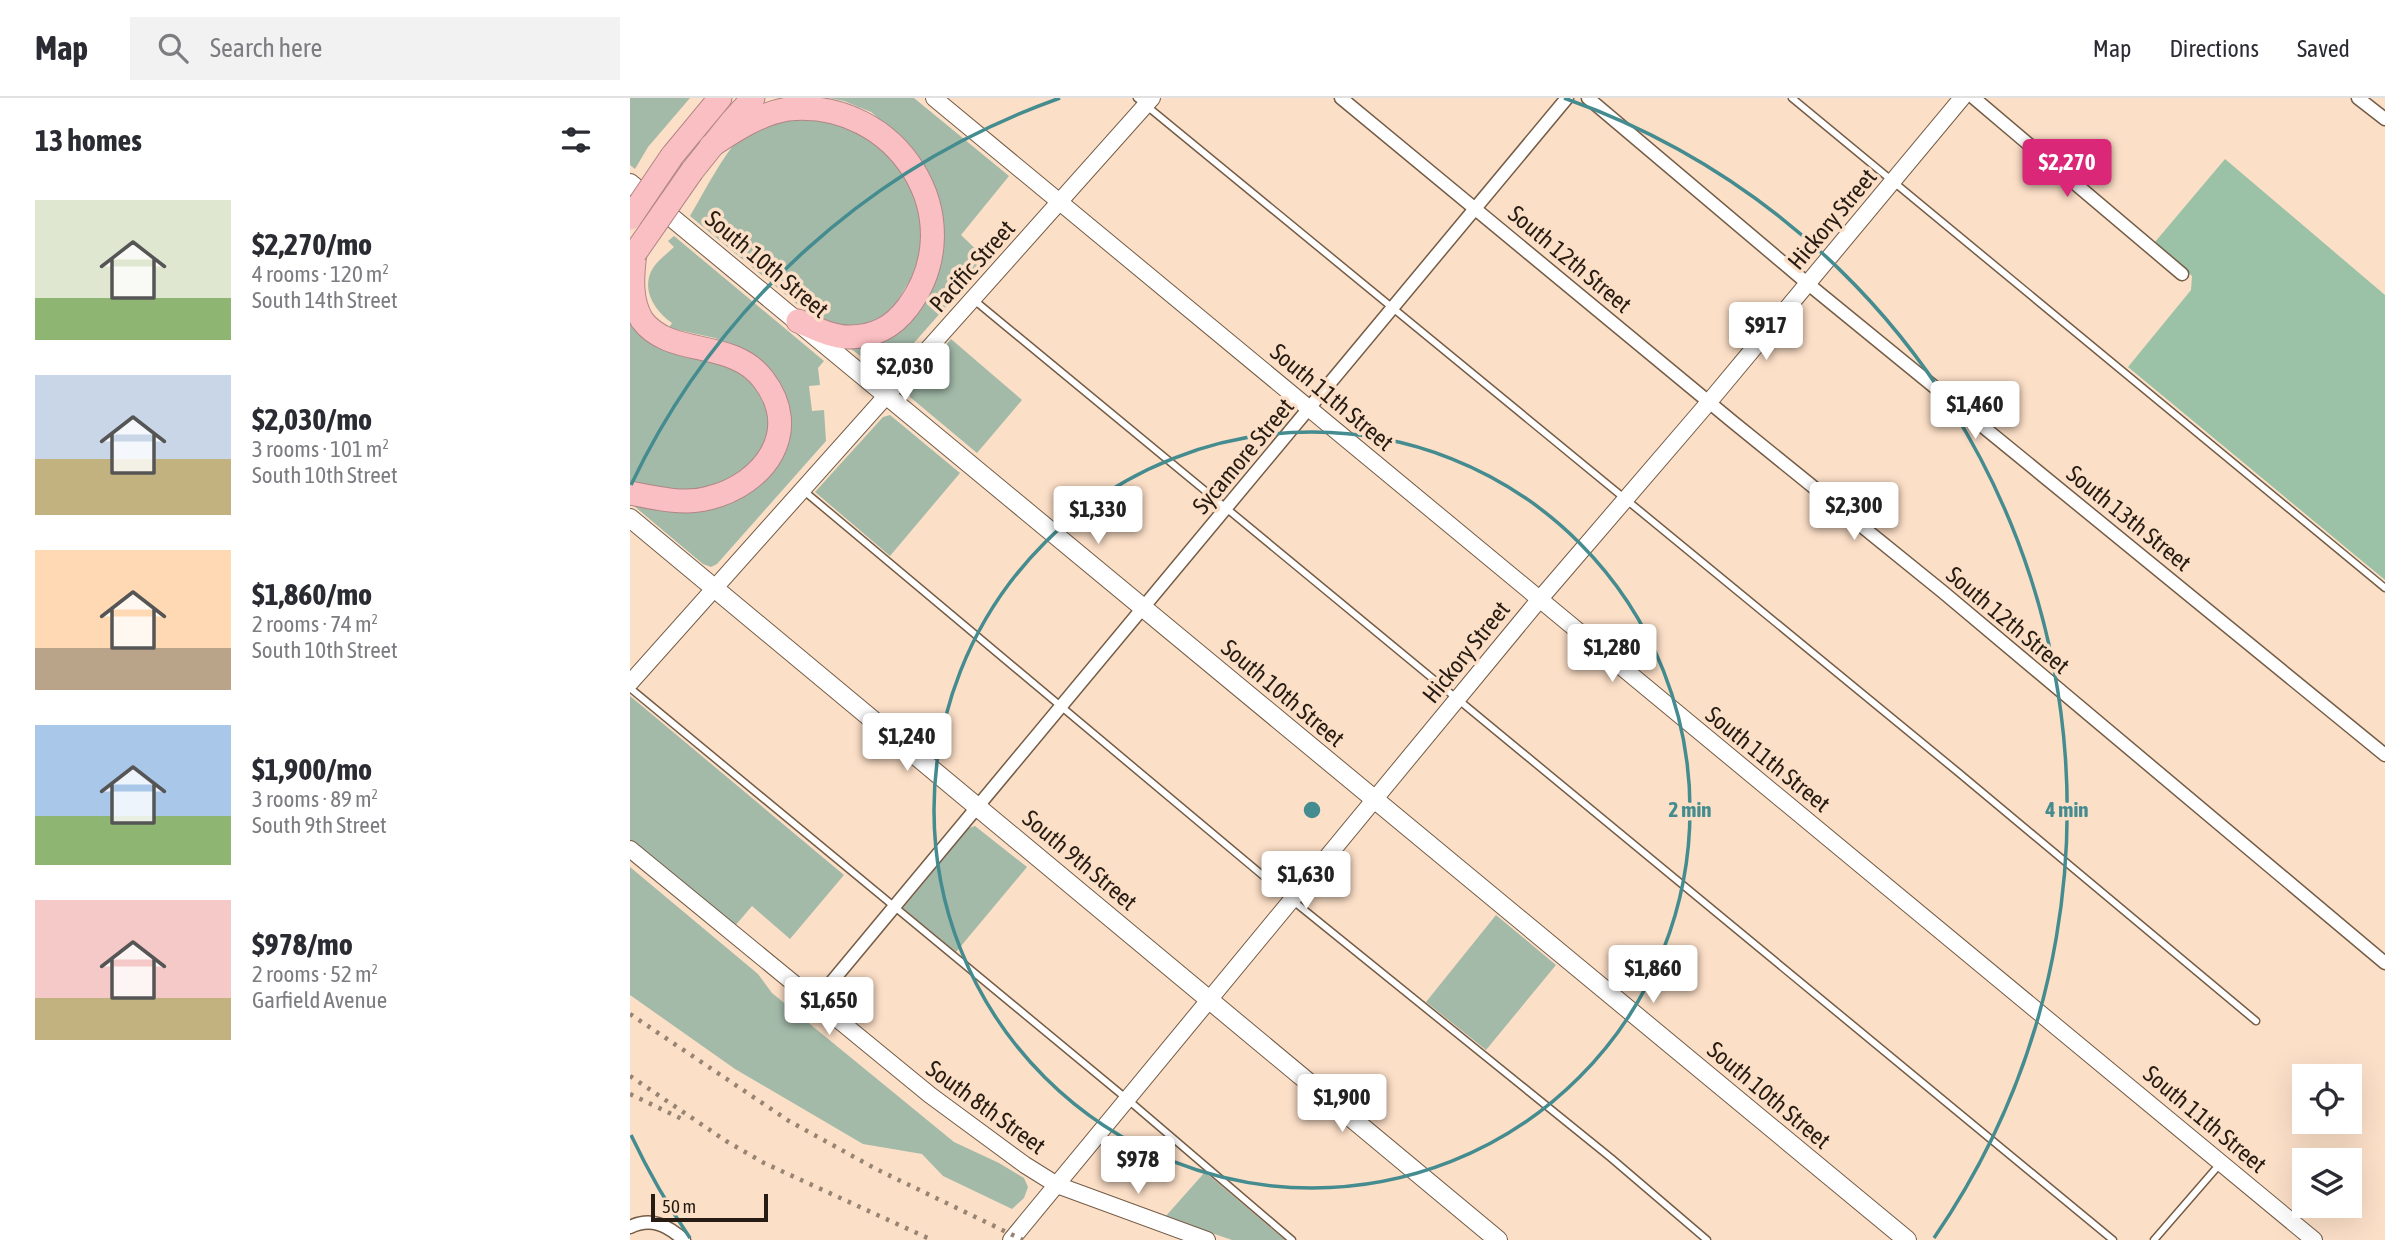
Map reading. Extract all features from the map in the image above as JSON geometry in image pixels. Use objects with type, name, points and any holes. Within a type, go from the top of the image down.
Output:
[{"type":"highway","points":[[630,218],[672,156],[720,98]]},
{"type":"highway","points":[[630,493],[677,500],[706,499],[728,492],[747,483],[759,473],[769,461],[777,437],[779,421],[772,393],[756,370],[731,355],[662,337],[641,319],[632,294],[632,256],[711,146],[753,98]]},
{"type":"highway","points":[[711,146],[744,125],[787,109],[828,110],[848,114],[881,130],[907,157],[917,173],[929,210],[931,248],[920,287],[901,317],[874,334],[860,337],[830,334],[798,321]]},
{"type":"main road","name":"South 10th Street","points":[[630,183],[1907,1240]]},
{"type":"main road","name":"South 9th Street","points":[[630,518],[1499,1240]]},
{"type":"street","name":"South 11th Street","points":[[934,98],[2314,1240]]},
{"type":"street","name":"South 12th Street","points":[[1341,98],[1943,592],[2385,963]]},
{"type":"street","name":"Sycamore Street","points":[[815,1002],[1567,98]]},
{"type":"street","name":"South 13th Street","points":[[1588,98],[1807,283],[2385,755]]},
{"type":"street","name":"Hickory Street","points":[[1011,1240],[1539,600],[1709,402],[1962,98]]},
{"type":"street","points":[[1974,98],[2182,274]]},
{"type":"street","points":[[2358,98],[2385,118]]},
{"type":"street","name":"Pacific Street","points":[[630,686],[1060,201],[1145,100]]},
{"type":"street","name":"South 8th Street","points":[[630,849],[930,1095],[1025,1165],[1057,1185],[1207,1240]]},
{"type":"street","points":[[630,1227],[642,1222],[656,1222],[684,1240]]},
{"type":"lane","points":[[1792,98],[2385,588]]},
{"type":"lane","points":[[1145,100],[1393,310],[1959,773],[2256,1021]]},
{"type":"lane","points":[[973,299],[2113,1240]]},
{"type":"lane","points":[[804,491],[1292,900],[1611,1158],[1707,1240]]},
{"type":"lane","points":[[630,686],[1127,1099],[1292,1240]]},
{"type":"lane","points":[[2154,1240],[2221,1162]]},
{"type":"green space","points":[[630,98],[690,98],[648,147],[635,169],[630,165]]},
{"type":"green space","points":[[829,98],[914,98],[1009,176],[961,235],[987,260],[891,369],[883,372],[844,344],[914,310],[938,209],[931,179],[915,152],[899,135],[871,112]]},
{"type":"green space","points":[[789,116],[846,120],[903,166],[919,210],[922,234],[919,259],[893,308],[877,324],[843,329],[809,314],[690,216],[723,160],[738,141],[749,132]]},
{"type":"green space","points":[[2225,159],[2385,295],[2385,580],[2128,367],[2191,290],[2192,276],[2155,242]]},
{"type":"green space","points":[[674,236],[824,361],[818,368],[820,385],[809,386],[812,411],[824,410],[826,441],[717,564],[711,567],[703,564],[634,506],[641,504],[704,509],[785,433],[744,351],[715,338],[669,328],[672,323],[651,299],[649,276],[655,265],[674,247],[668,241]]},
{"type":"green space","points":[[630,312],[727,361],[755,379],[770,413],[769,435],[763,452],[752,465],[719,486],[678,494],[630,484]]},
{"type":"green space","points":[[951,339],[1022,400],[977,453],[910,397],[909,389]]},
{"type":"green space","points":[[890,415],[960,473],[890,556],[815,492],[883,417]]},
{"type":"green space","points":[[630,696],[844,875],[790,939],[752,906],[734,927],[630,840]]},
{"type":"green space","points":[[975,826],[1027,867],[956,952],[903,908],[969,828]]},
{"type":"green space","points":[[630,867],[758,974],[772,993],[954,1142],[1024,1178],[1028,1187],[1024,1198],[1012,1209],[943,1176],[922,1154],[863,1144],[735,1069],[630,995]]},
{"type":"green space","points":[[1496,915],[1556,965],[1486,1050],[1426,1002]]},
{"type":"green space","points":[[1205,1172],[1285,1240],[1232,1240],[1165,1217]]},
{"type":"railway","points":[[630,1014],[789,1121],[876,1169],[1023,1240]]},
{"type":"railway","points":[[630,1076],[726,1141],[764,1163],[932,1240]]},
{"type":"railway","points":[[630,1094],[682,1119]]}]
